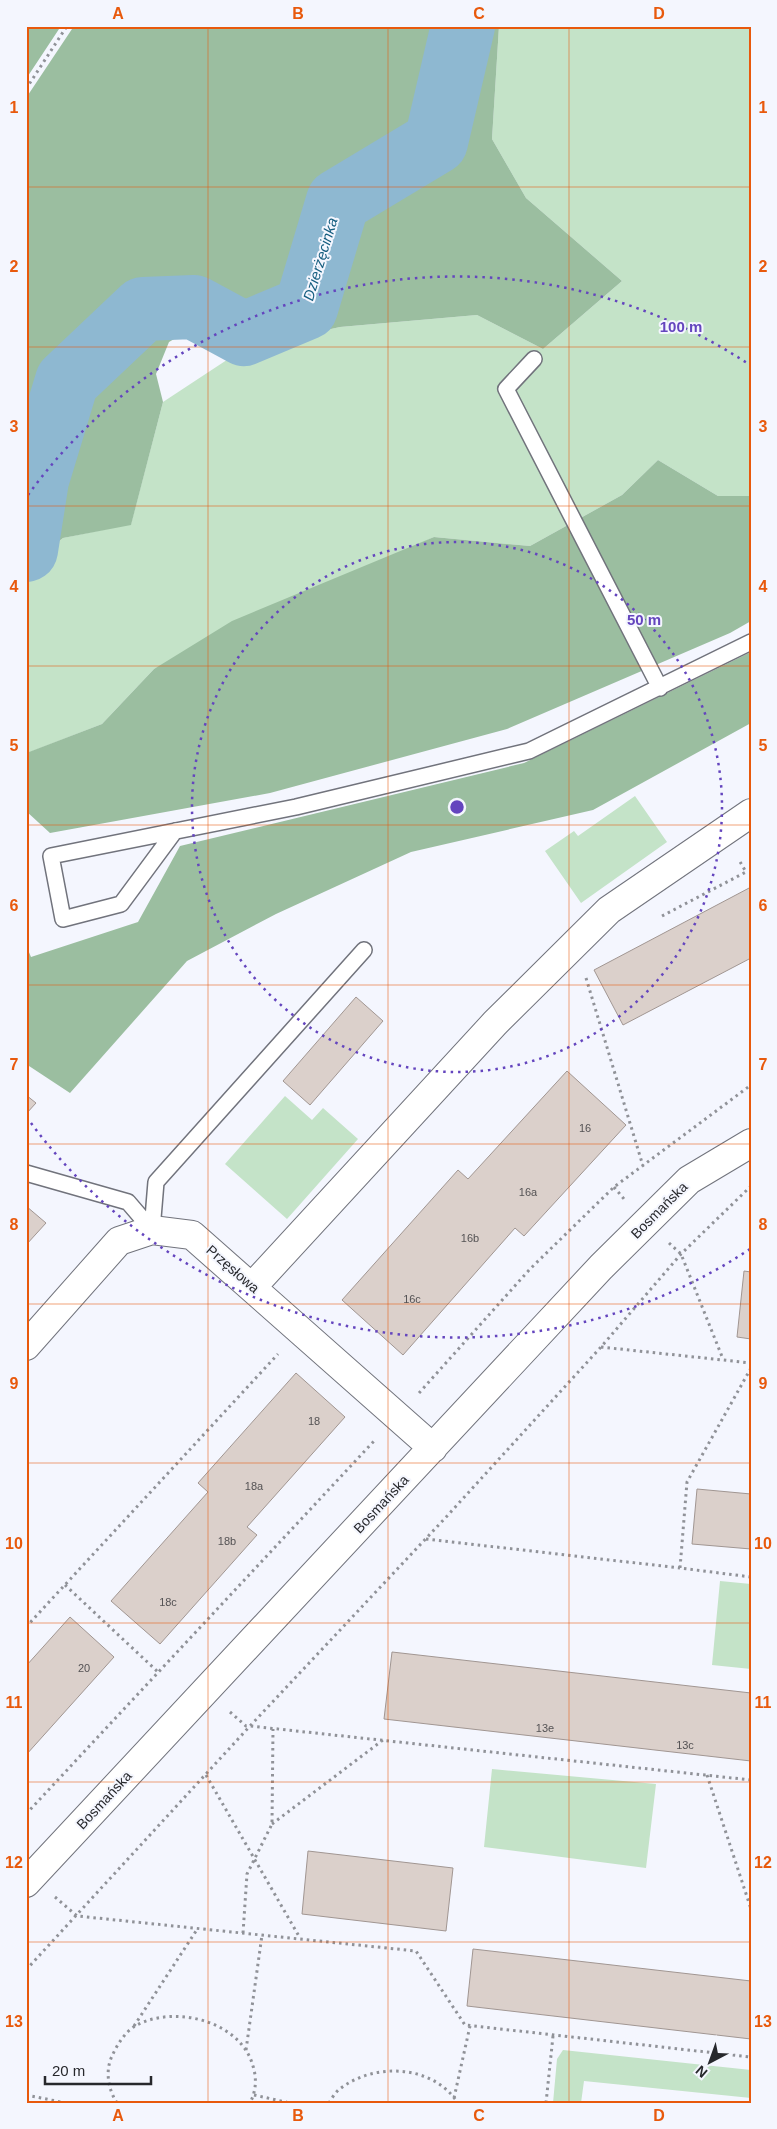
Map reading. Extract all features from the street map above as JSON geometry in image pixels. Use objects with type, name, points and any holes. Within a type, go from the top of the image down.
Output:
[{"type":"street","points":[[253,1286],[495,1023],[609,910],[751,813]]},
{"type":"street","name":"Bosmańska","points":[[29,1880],[601,1267],[689,1180],[751,1144]]},
{"type":"street","name":"Przęsłowa","points":[[26,1346],[119,1241],[152,1230],[192,1234],[253,1286],[433,1448]]},
{"type":"lane","points":[[534,359],[506,389],[660,688]]},
{"type":"lane","points":[[175,831],[121,904],[63,920],[50,856],[175,831],[296,807],[529,751],[751,642]]},
{"type":"lane","points":[[152,1230],[156,1182],[364,950]]},
{"type":"lane","points":[[26,1173],[128,1202],[152,1230]]},
{"type":"path","points":[[26,89],[67,26]]},
{"type":"path","points":[[660,916],[746,872],[738,859]]},
{"type":"path","points":[[586,978],[644,1166]]},
{"type":"path","points":[[26,1970],[250,1726],[426,1539],[601,1347],[681,1254],[751,1186]]},
{"type":"path","points":[[614,1187],[646,1223],[681,1254],[723,1359]]},
{"type":"path","points":[[26,1627],[300,1329]]},
{"type":"path","points":[[601,1347],[751,1362]]},
{"type":"path","points":[[680,1568],[687,1482],[751,1368]]},
{"type":"path","points":[[426,1539],[751,1577]]},
{"type":"path","points":[[65,1585],[158,1672]]},
{"type":"path","points":[[206,1691],[246,1726],[751,1780]]},
{"type":"path","points":[[272,1824],[274,1729]]},
{"type":"path","points":[[243,1933],[247,1874],[272,1824],[383,1740]]},
{"type":"path","points":[[206,1775],[300,1939]]},
{"type":"path","points":[[706,1775],[751,1908]]},
{"type":"path","points":[[29,1880],[77,1916],[416,1951],[465,2025],[751,2057]]},
{"type":"path","points":[[117,2103],[108,2080],[111,2059],[119,2042],[134,2026],[198,1928]]},
{"type":"path","points":[[246,2050],[262,1935]]},
{"type":"path","points":[[134,2026],[156,2018],[196,2018],[219,2027],[238,2038],[251,2056],[256,2076],[254,2096],[250,2103]]},
{"type":"path","points":[[454,2098],[470,2026]]},
{"type":"path","points":[[546,2103],[554,2036]]},
{"type":"path","points":[[329,2103],[339,2089],[357,2078],[396,2070],[417,2074],[437,2082],[451,2093],[458,2103]]},
{"type":"path","points":[[26,2095],[66,2103]]},
{"type":"path","points":[[254,2096],[290,2103]]},
{"type":"green space","points":[[26,26],[61,26],[26,79]]},
{"type":"green space","points":[[74,26],[499,26],[492,139],[526,198],[622,281],[543,349],[477,315],[340,327],[245,348],[193,328],[169,342],[156,374],[163,402],[131,525],[63,538],[26,567],[26,98]]},
{"type":"green space","points":[[499,26],[751,26],[751,496],[718,496],[658,460],[622,495],[530,546],[434,537],[154,669],[102,724],[30,752],[26,758],[26,567],[63,538],[131,524],[163,402],[245,348],[340,327],[477,315],[543,349],[622,281],[526,198],[492,139]]},
{"type":"green space","points":[[658,460],[718,496],[751,496],[751,621],[730,633],[507,729],[270,793],[50,833],[26,811],[26,758],[29,752],[102,724],[154,669],[232,621],[434,537],[530,546],[622,495]]},
{"type":"green space","points":[[751,652],[751,723],[593,810],[411,852],[276,914],[187,961],[70,1093],[26,1064],[26,945],[31,957],[138,922],[180,846],[524,763]]},
{"type":"green space","points":[[635,796],[667,842],[581,903],[545,851],[574,831],[578,836]]},
{"type":"green space","points":[[285,1096],[312,1120],[323,1108],[358,1139],[287,1219],[225,1164]]},
{"type":"green space","points":[[720,1581],[751,1584],[751,1669],[712,1665]]},
{"type":"green space","points":[[492,1769],[656,1784],[646,1868],[484,1847]]},
{"type":"green space","points":[[563,2050],[751,2070],[751,2098],[584,2081],[581,2103],[553,2103],[557,2059]]},
{"type":"building","points":[[751,887],[751,958],[623,1025],[594,970]]},
{"type":"building","points":[[356,997],[383,1021],[310,1105],[283,1081]]},
{"type":"building","points":[[567,1071],[626,1125],[524,1236],[515,1228],[403,1355],[342,1300],[458,1170],[468,1179]]},
{"type":"building","points":[[26,1095],[36,1103],[26,1114]]},
{"type":"building","points":[[26,1206],[46,1223],[26,1245]]},
{"type":"building","points":[[744,1271],[751,1272],[751,1339],[737,1337]]},
{"type":"building","points":[[296,1373],[345,1417],[247,1527],[257,1535],[160,1644],[111,1601],[208,1492],[198,1483]]},
{"type":"building","points":[[697,1489],[751,1494],[751,1549],[692,1544]]},
{"type":"building","points":[[70,1617],[114,1657],[26,1755],[26,1666]]},
{"type":"building","points":[[392,1652],[751,1693],[751,1761],[384,1719]]},
{"type":"building","points":[[308,1851],[453,1868],[446,1931],[302,1914]]},
{"type":"building","points":[[473,1949],[751,1981],[751,2039],[467,2006]]},
{"type":"waterway","name":"Dzierżęcinka","points":[[26,550],[37,480],[67,381],[143,309],[194,307],[244,334],[306,308],[338,201],[436,142],[463,26]]}]
